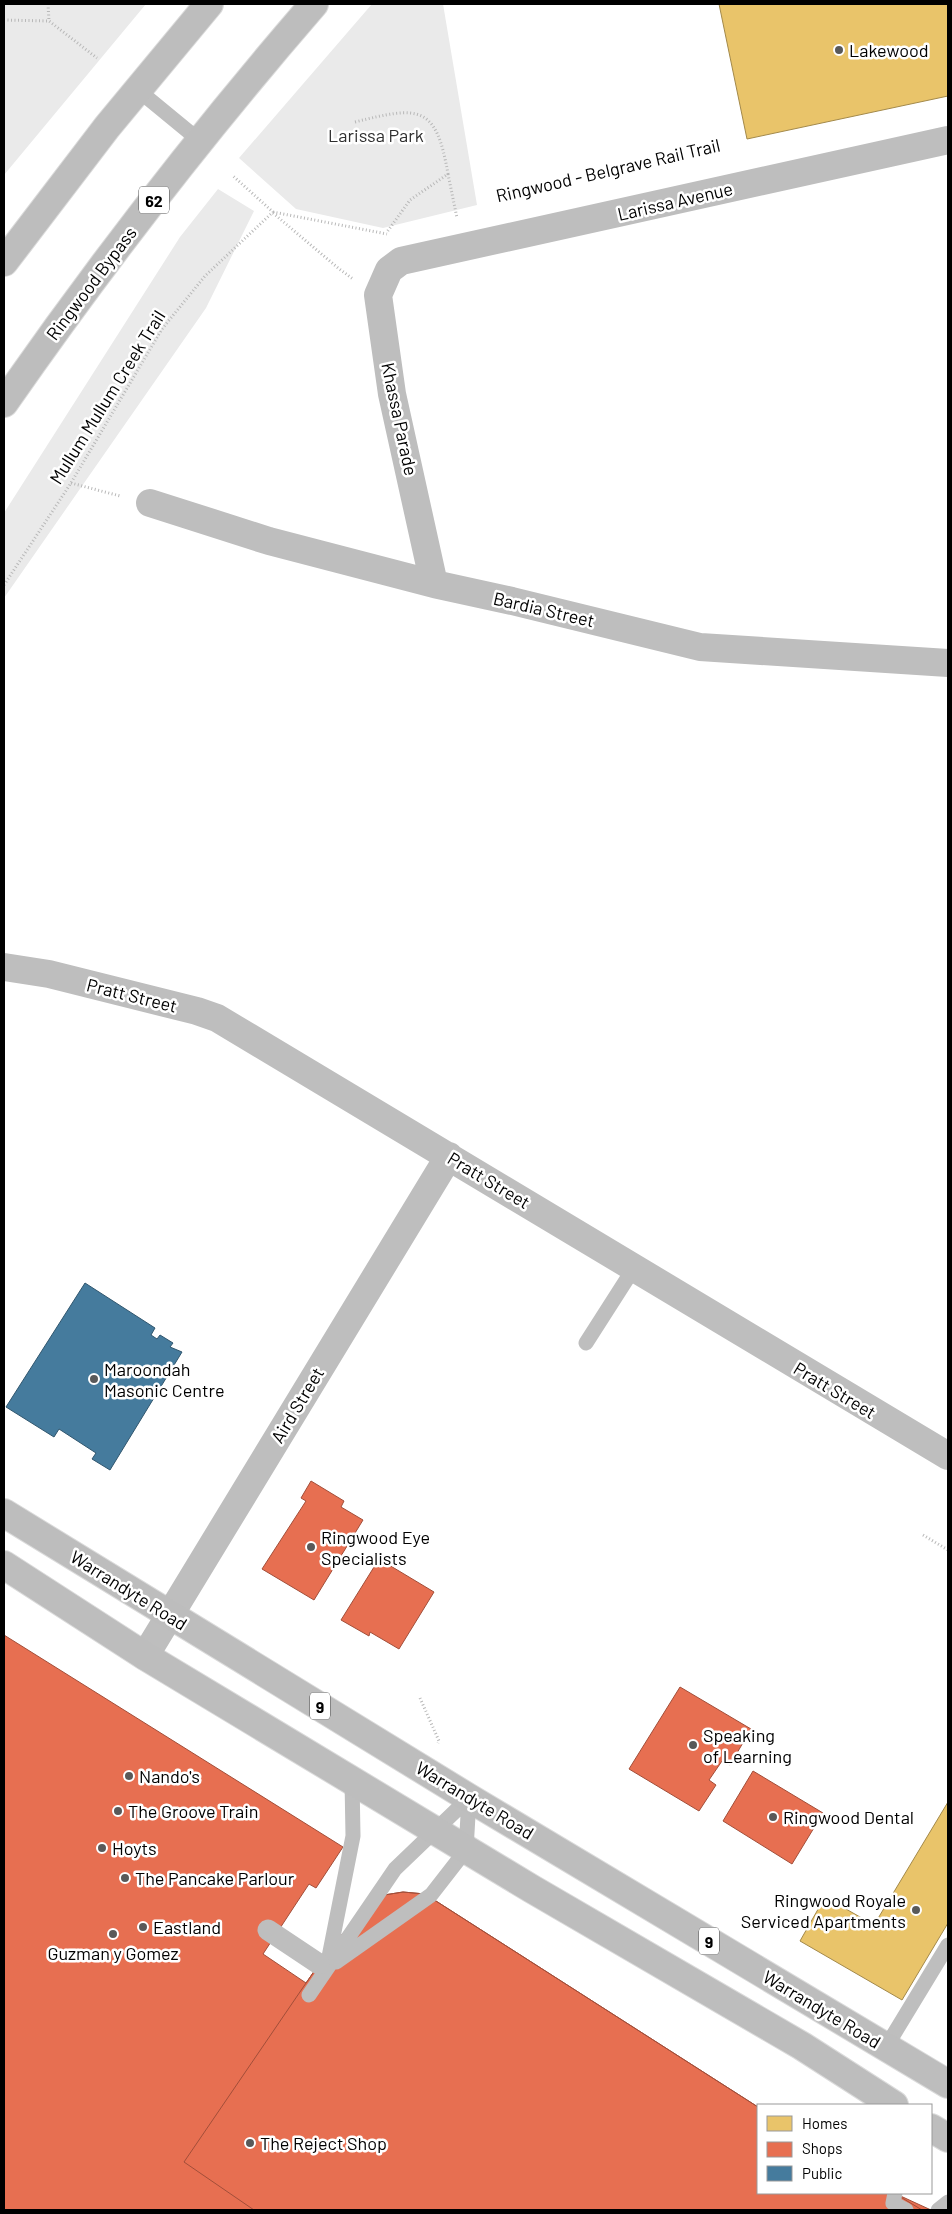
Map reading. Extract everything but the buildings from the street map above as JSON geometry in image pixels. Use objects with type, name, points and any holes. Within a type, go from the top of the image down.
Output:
[{"type":"main road","points":[[4,262],[107,127],[209,4]]},
{"type":"main road","name":"Ringwood Bypass","points":[[4,404],[65,315],[200,141],[314,4]]},
{"type":"main road","name":"Warrandyte Road","points":[[4,1513],[469,1798],[948,2084]]},
{"type":"main road","points":[[4,1565],[146,1656],[466,1850],[793,2041],[892,2104]]},
{"type":"main road","points":[[932,2129],[948,2138]]},
{"type":"street","name":"Larissa Avenue","points":[[378,295],[389,270],[401,261],[948,140]]},
{"type":"street","name":"Khassa Parade","points":[[378,295],[392,394],[434,584]]},
{"type":"street","name":"Bardia Street","points":[[150,503],[269,541],[434,584],[700,646],[948,663]]},
{"type":"street","name":"Pratt Street","points":[[4,967],[49,974],[197,1011],[217,1018],[948,1456]]},
{"type":"street","name":"Aird Street","points":[[146,1656],[449,1156]]},
{"type":"street","points":[[268,1930],[323,1966]]},
{"type":"lane","points":[[138,90],[200,141]]},
{"type":"lane","points":[[586,1343],[634,1268]]},
{"type":"lane","points":[[323,1966],[353,1836],[352,1780]]},
{"type":"lane","points":[[309,1995],[323,1966],[395,1869],[469,1798]]},
{"type":"lane","points":[[323,1966],[431,1895],[466,1850],[469,1798]]},
{"type":"lane","points":[[886,2047],[948,1945]]},
{"type":"lane","points":[[894,2194],[893,2203],[906,2210]]},
{"type":"lane","points":[[938,2210],[948,2202]]},
{"type":"path","points":[[48,4],[49,21]]},
{"type":"path","points":[[4,20],[49,21],[97,58]]},
{"type":"path","points":[[355,122],[381,115],[409,112],[422,116],[433,123],[443,145],[457,218],[448,220]]},
{"type":"path","points":[[379,240],[386,234],[410,200],[448,174]]},
{"type":"path","points":[[232,175],[338,268],[378,295]]},
{"type":"path","points":[[273,212],[386,234],[395,232]]},
{"type":"path","name":"Mullum Mullum Creek Trail","points":[[4,585],[70,483],[162,329],[205,276],[273,212]]},
{"type":"path","points":[[351,277],[356,269]]},
{"type":"path","points":[[70,483],[150,503]]},
{"type":"path","points":[[923,1535],[948,1550]]},
{"type":"green space","points":[[4,4],[146,4],[4,175]]},
{"type":"green space","name":"Larissa Park","points":[[372,4],[443,4],[477,205],[383,228],[296,209],[239,158]]},
{"type":"green space","points":[[218,189],[254,211],[206,308],[4,598],[4,513],[180,237]]},
{"type":"place","name":"Lakewood","points":[[839,50]]},
{"type":"place","name":"Maroondah Masonic Centre","points":[[94,1379]]},
{"type":"place","name":"Ringwood Eye Specialists","points":[[311,1547]]},
{"type":"place","name":"Speaking of Learning","points":[[693,1745]]},
{"type":"place","name":"Nando's","points":[[129,1776]]},
{"type":"place","name":"The Groove Train","points":[[118,1811]]},
{"type":"place","name":"Ringwood Dental","points":[[773,1817]]},
{"type":"place","name":"Hoyts","points":[[102,1848]]},
{"type":"place","name":"The Pancake Parlour","points":[[125,1878]]},
{"type":"place","name":"Ringwood Royale Serviced Apartments","points":[[916,1910]]},
{"type":"place","name":"Eastland","points":[[143,1927]]},
{"type":"place","name":"Guzman y Gomez","points":[[113,1934]]},
{"type":"place","name":"The Reject Shop","points":[[250,2143]]}]
